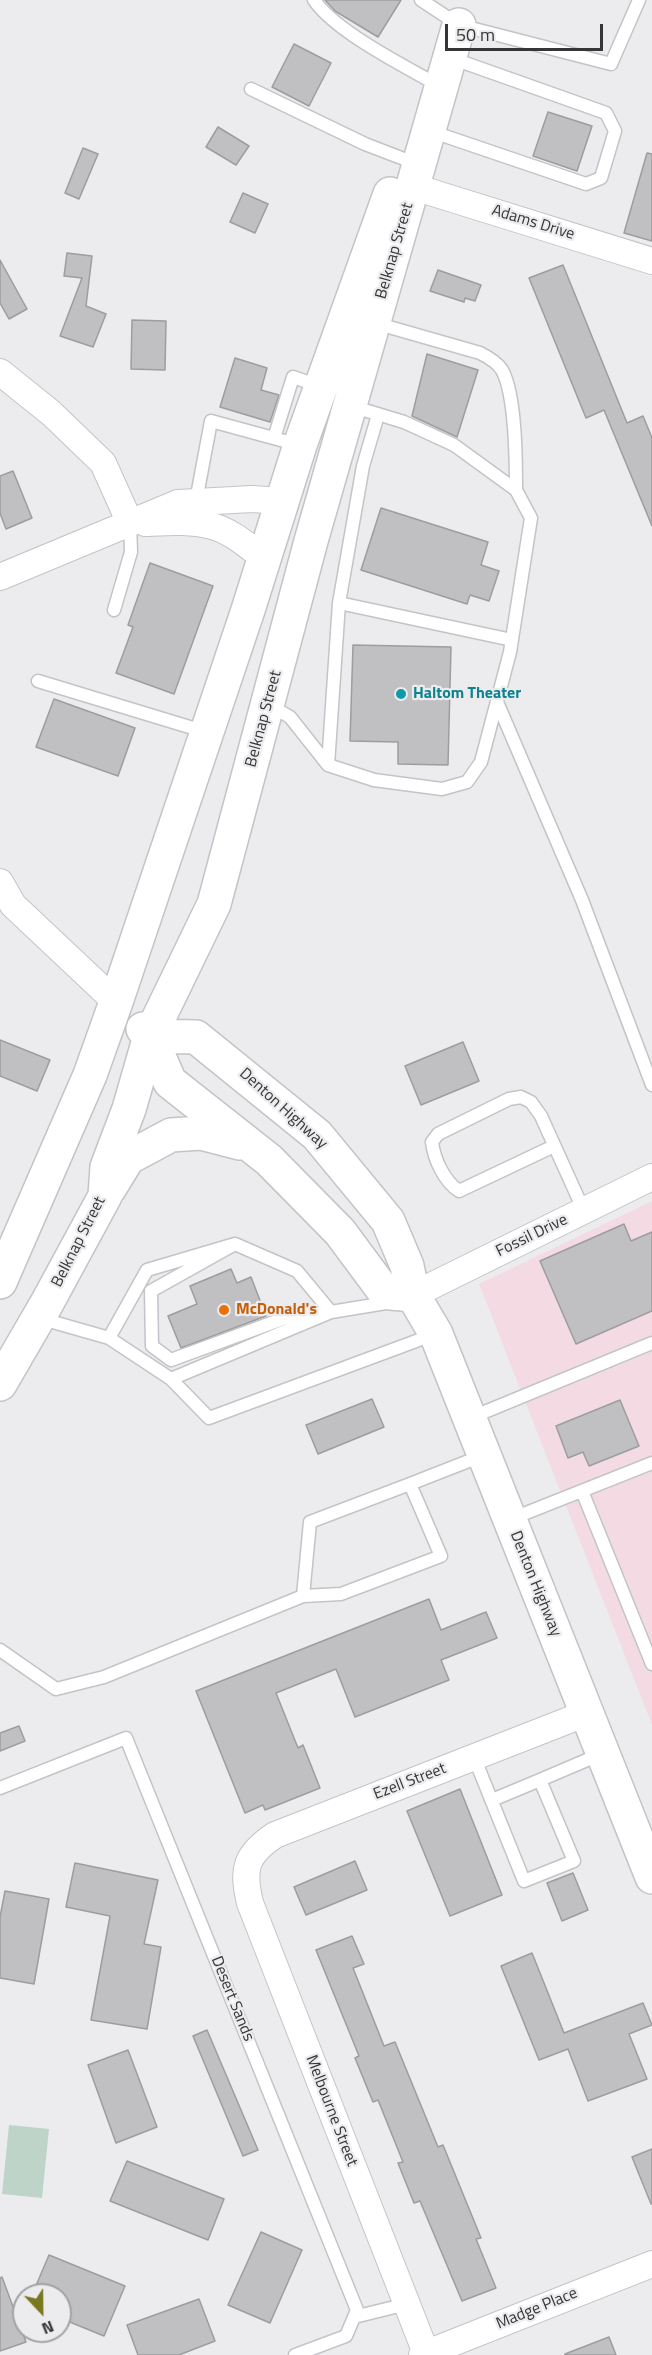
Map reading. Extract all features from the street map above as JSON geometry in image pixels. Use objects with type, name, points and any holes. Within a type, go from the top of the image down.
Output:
[{"type":"main road","name":"Belknap Street","points":[[0,1384],[105,1196],[106,1167],[129,1109],[150,1036],[214,904],[267,704],[364,410],[374,323],[409,173],[464,12]]},
{"type":"main road","name":"Belknap Street","points":[[0,1282],[86,1085],[116,1002],[282,501],[287,442],[321,387],[409,173],[430,130],[443,71]]},
{"type":"main road","points":[[116,1002],[150,1036],[170,1082],[269,1160],[340,1232],[383,1290],[391,1293],[413,1294]]},
{"type":"main road","name":"Denton Highway","points":[[150,1036],[196,1036],[318,1135],[388,1221],[407,1266],[413,1294],[436,1334],[603,1754],[639,1833],[652,1877]]},
{"type":"main road","points":[[105,1196],[128,1158],[171,1135],[201,1133],[250,1146]]},
{"type":"street","name":"Adams Drive","points":[[409,173],[652,261]]},
{"type":"street","points":[[0,372],[51,413],[104,463],[130,523]]},
{"type":"street","points":[[0,577],[178,503],[252,499],[282,501]]},
{"type":"street","points":[[130,523],[183,522],[212,526],[227,532],[264,558]]},
{"type":"street","points":[[0,882],[13,905],[116,1002]]},
{"type":"street","name":"Fossil Drive","points":[[413,1294],[652,1177]]},
{"type":"street","name":"Ezell Street","points":[[247,1868],[250,1857],[260,1845],[275,1835],[587,1713]]},
{"type":"street","name":"Melbourne Street","points":[[247,1868],[245,1884],[250,1903],[407,2304],[424,2354]]},
{"type":"street","name":"Madge Place","points":[[424,2354],[652,2264]]},
{"type":"lane","points":[[314,0],[327,15],[383,55],[606,114],[615,131],[601,178],[586,184],[430,130]]},
{"type":"lane","points":[[421,0],[464,12],[611,64],[639,0]]},
{"type":"lane","points":[[251,89],[365,144],[409,173]]},
{"type":"lane","points":[[374,323],[480,353],[491,358],[501,369],[508,386],[515,447],[516,490]]},
{"type":"lane","points":[[267,704],[290,717],[328,765],[374,780],[430,788],[442,789],[467,782],[481,762],[512,640],[531,518],[516,490],[454,445],[404,422],[364,410],[363,466],[339,603],[328,765]]},
{"type":"lane","points":[[196,501],[211,421],[287,442]]},
{"type":"lane","points":[[114,610],[131,552],[130,523]]},
{"type":"lane","points":[[339,603],[512,640]]},
{"type":"lane","points":[[38,681],[207,733]]},
{"type":"lane","points":[[497,702],[582,900],[652,1085]]},
{"type":"lane","points":[[554,1146],[459,1191],[450,1185],[433,1152],[432,1142],[438,1134],[509,1099],[521,1097],[531,1102],[541,1116],[584,1211]]},
{"type":"lane","points":[[235,1244],[152,1291],[152,1346],[171,1360],[296,1314],[331,1312],[388,1303],[413,1294]]},
{"type":"lane","points":[[109,1338],[147,1270],[235,1244],[297,1271],[331,1312]]},
{"type":"lane","points":[[171,1379],[331,1312]]},
{"type":"lane","points":[[38,1318],[109,1338],[171,1379],[209,1418],[436,1334]]},
{"type":"lane","points":[[469,1418],[652,1343]]},
{"type":"lane","points":[[303,1596],[310,1522],[484,1455]]},
{"type":"lane","points":[[509,1519],[652,1463]]},
{"type":"lane","points":[[0,1650],[56,1689],[104,1677],[303,1596],[341,1594],[441,1556],[410,1484]]},
{"type":"lane","points":[[582,1491],[652,1664]]},
{"type":"lane","name":"Desert Sands","points":[[0,1788],[126,1738],[357,2310],[354,2317]]},
{"type":"lane","points":[[492,1800],[603,1754]]},
{"type":"lane","points":[[474,1757],[524,1881],[574,1861],[540,1780]]},
{"type":"lane","points":[[296,2355],[346,2336],[354,2317],[407,2304]]},
{"type":"shaded area","points":[[652,1201],[652,1725],[479,1284]]},
{"type":"green space","points":[[9,2125],[49,2129],[42,2198],[2,2194]]},
{"type":"building","points":[[325,0],[401,0],[378,37],[335,11]]},
{"type":"building","points":[[294,44],[331,63],[309,106],[272,87]]},
{"type":"building","points":[[548,112],[592,126],[577,171],[533,156]]},
{"type":"building","points":[[218,127],[249,146],[236,165],[206,147]]},
{"type":"building","points":[[83,148],[98,154],[79,199],[65,193]]},
{"type":"building","points":[[647,153],[652,154],[652,241],[624,233]]},
{"type":"building","points":[[243,193],[268,204],[255,233],[230,222]]},
{"type":"building","points":[[67,253],[92,256],[86,306],[106,314],[93,347],[60,336],[82,278],[64,276]]},
{"type":"building","points":[[0,260],[27,309],[9,319],[0,303]]},
{"type":"building","points":[[563,265],[627,423],[643,416],[652,438],[652,526],[604,410],[586,418],[529,278]]},
{"type":"building","points":[[438,270],[481,285],[475,301],[465,298],[464,302],[430,291]]},
{"type":"building","points":[[132,320],[166,321],[165,370],[131,369]]},
{"type":"building","points":[[427,354],[478,370],[457,437],[412,416]]},
{"type":"building","points":[[235,358],[267,368],[261,390],[279,395],[270,422],[220,407]]},
{"type":"building","points":[[13,471],[32,518],[6,529],[0,513],[0,476]]},
{"type":"building","points":[[381,508],[488,542],[481,565],[499,571],[489,601],[470,595],[467,604],[361,570]]},
{"type":"building","points":[[150,563],[213,586],[174,694],[116,673],[133,627],[128,625]]},
{"type":"building","name":"Haltom Theater","points":[[353,645],[451,647],[448,765],[398,764],[398,742],[350,741]]},
{"type":"building","points":[[54,699],[135,728],[118,776],[36,747]]},
{"type":"building","points":[[0,1040],[50,1060],[37,1091],[0,1076]]},
{"type":"building","points":[[463,1042],[479,1081],[421,1105],[405,1066]]},
{"type":"building","points":[[624,1224],[631,1241],[652,1232],[652,1311],[576,1344],[540,1261]]},
{"type":"building","name":"McDonald's","points":[[231,1269],[237,1283],[251,1277],[266,1316],[181,1348],[168,1316],[197,1304],[190,1286]]},
{"type":"building","points":[[372,1399],[384,1427],[318,1454],[306,1425]]},
{"type":"building","points":[[620,1400],[639,1446],[589,1466],[583,1452],[568,1458],[556,1426]]},
{"type":"building","points":[[429,1599],[441,1630],[486,1612],[497,1638],[441,1660],[449,1680],[355,1717],[336,1669],[276,1693],[298,1748],[303,1745],[320,1788],[265,1810],[263,1805],[245,1813],[196,1691]]},
{"type":"building","points":[[19,1726],[25,1741],[0,1751],[0,1733]]},
{"type":"building","points":[[460,1789],[502,1895],[450,1916],[407,1811]]},
{"type":"building","points":[[355,1861],[367,1890],[306,1915],[294,1887]]},
{"type":"building","points":[[75,1863],[158,1880],[144,1944],[161,1947],[147,2029],[91,2020],[110,1916],[66,1907]]},
{"type":"building","points":[[573,1873],[588,1910],[562,1921],[547,1883]]},
{"type":"building","points":[[5,1891],[49,1899],[34,1984],[0,1978],[0,1917]]},
{"type":"building","points":[[352,1936],[364,1964],[353,1968],[384,2046],[395,2042],[438,2147],[443,2145],[481,2238],[476,2239],[496,2288],[462,2301],[420,2201],[414,2203],[398,2163],[403,2162],[378,2100],[373,2102],[355,2058],[359,2056],[316,1950]]},
{"type":"building","points":[[532,1953],[564,2033],[643,2003],[652,2025],[629,2034],[647,2079],[588,2101],[568,2049],[539,2060],[501,1966]]},
{"type":"building","points":[[207,2030],[258,2150],[243,2156],[193,2036]]},
{"type":"building","points":[[128,2050],[157,2127],[116,2143],[88,2065]]},
{"type":"building","points":[[652,2149],[652,2204],[651,2204],[632,2157]]},
{"type":"building","points":[[127,2161],[224,2199],[208,2240],[110,2201]]},
{"type":"building","points":[[261,2232],[302,2250],[270,2323],[228,2305]]},
{"type":"building","points":[[49,2255],[125,2286],[104,2336],[72,2323],[72,2283],[37,2283]]},
{"type":"building","points":[[2,2277],[12,2304],[12,2343],[23,2343],[0,2351],[0,2278]]},
{"type":"building","points":[[199,2299],[215,2341],[179,2355],[138,2355],[127,2325]]},
{"type":"building","points":[[609,2337],[616,2355],[565,2355],[565,2354]]},
{"type":"place","name":"Haltom Theater","points":[[401,694]]},
{"type":"place","name":"McDonald's","points":[[224,1310]]}]
